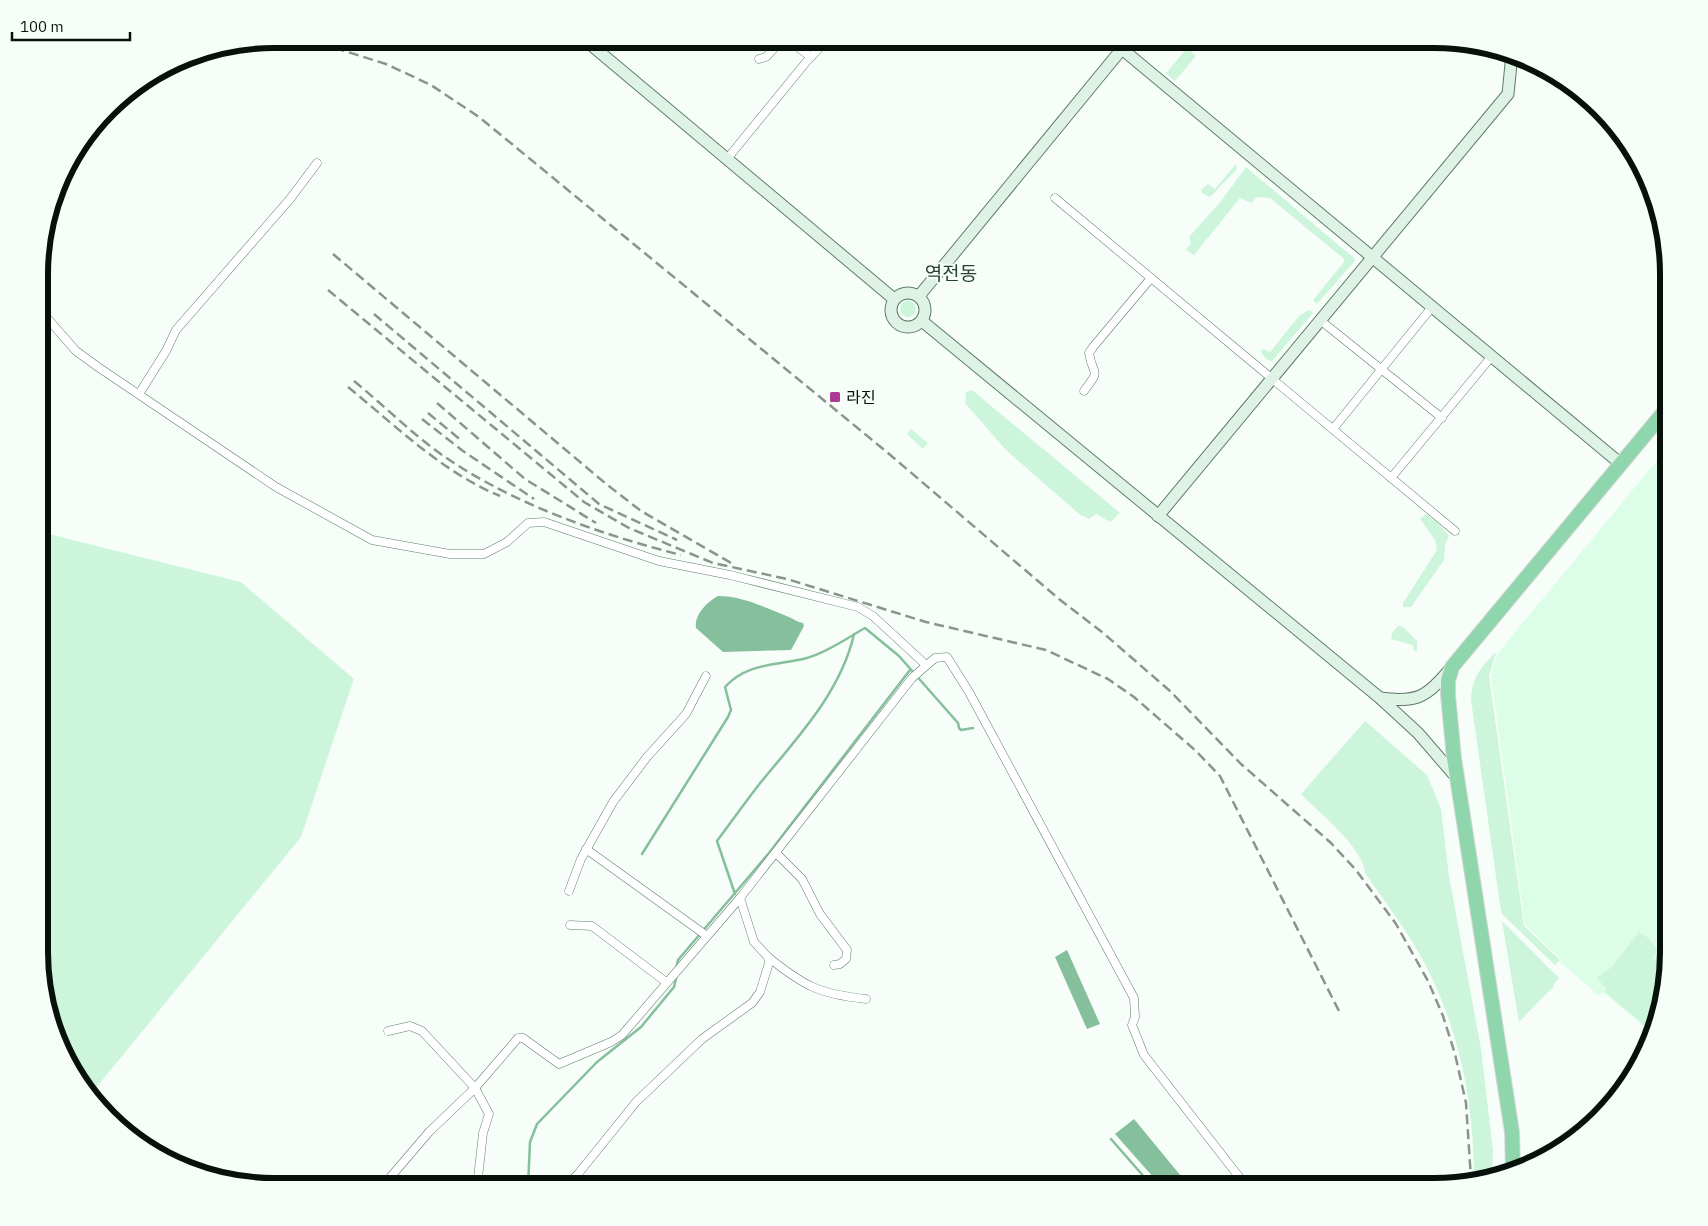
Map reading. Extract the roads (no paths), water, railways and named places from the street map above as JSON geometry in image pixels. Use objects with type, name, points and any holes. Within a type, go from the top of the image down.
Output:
[{"type":"highway","points":[[1513,1164],[1511,1123],[1459,780],[1448,695],[1448,681],[1452,667],[1660,417]]},
{"type":"main road","points":[[595,48],[894,299]]},
{"type":"main road","points":[[919,296],[1122,49],[1621,464]]},
{"type":"main road","points":[[1158,516],[1508,94],[1511,62]]},
{"type":"main road","points":[[906,292],[919,296],[925,308],[922,320],[910,327],[897,324],[890,312],[894,299],[906,292]]},
{"type":"main road","points":[[922,320],[1380,698],[1418,733],[1459,780]]},
{"type":"main road","points":[[1380,698],[1403,701],[1422,696],[1432,689],[1452,667]]},
{"type":"street","points":[[759,60],[766,57],[774,48]]},
{"type":"street","points":[[799,48],[811,57]]},
{"type":"street","points":[[727,159],[820,48]]},
{"type":"street","points":[[139,394],[166,351],[176,330],[290,199],[318,163]]},
{"type":"street","points":[[1055,198],[1455,531]]},
{"type":"street","points":[[1084,391],[1095,375],[1096,370],[1090,354],[1093,347],[1151,278]]},
{"type":"street","points":[[1333,429],[1432,307]]},
{"type":"street","points":[[48,319],[76,351],[139,394],[276,487],[372,540],[450,554],[484,554],[507,542],[528,523],[544,522],[658,561],[730,575],[858,607],[881,623],[926,665]]},
{"type":"street","points":[[1320,320],[1442,418]]},
{"type":"street","points":[[1391,478],[1492,356]]},
{"type":"street","points":[[390,1178],[429,1132],[475,1088],[518,1038],[523,1038],[559,1064],[611,1042],[632,1025],[666,982],[740,898],[912,678],[935,658],[947,657],[955,667],[1134,998],[1132,1025],[1144,1055],[1240,1178]]},
{"type":"street","points":[[569,891],[586,849],[622,788],[646,757],[686,714],[706,676]]},
{"type":"street","points":[[586,849],[707,936]]},
{"type":"street","points":[[776,853],[802,879],[820,914],[847,950],[846,959],[840,964],[834,965]]},
{"type":"street","points":[[740,898],[754,942],[768,957],[797,980],[819,990],[866,999]]},
{"type":"street","points":[[570,925],[592,926],[666,982]]},
{"type":"street","points":[[574,1178],[636,1102],[702,1040],[752,1003],[760,992],[769,963],[768,957]]},
{"type":"street","points":[[388,1031],[410,1026],[422,1031],[475,1088],[489,1114],[483,1133],[479,1178]]},
{"type":"waterway","points":[[642,854],[728,717],[731,710],[725,687],[743,673],[753,669],[807,658],[830,649],[865,628],[899,656],[958,723],[961,730],[973,728]]},
{"type":"waterway","points":[[735,894],[717,841],[755,789],[803,731],[828,695],[848,655],[854,634]]},
{"type":"waterway","points":[[676,969],[678,960],[769,853],[910,670]]},
{"type":"waterway","points":[[528,1178],[530,1142],[537,1124],[597,1062],[641,1027],[674,987],[677,974]]},
{"type":"waterway","points":[[1111,1139],[1145,1178]]},
{"type":"railway","points":[[335,48],[386,64],[431,85],[479,117],[888,453],[1059,599],[1102,632],[1170,691],[1241,764],[1331,843],[1356,870],[1396,924],[1428,981],[1443,1016],[1455,1054],[1466,1103],[1471,1176]]},
{"type":"railway","points":[[333,254],[605,483],[641,511],[731,563]]},
{"type":"railway","points":[[328,290],[584,502],[629,528],[713,563],[787,579],[926,622],[1046,650],[1108,679],[1134,697],[1196,751],[1220,776],[1339,1011]]},
{"type":"railway","points":[[374,314],[599,504],[677,540]]},
{"type":"railway","points":[[354,381],[428,444],[480,479],[535,506],[593,529],[681,555]]},
{"type":"railway","points":[[348,387],[439,461],[479,486],[500,496]]},
{"type":"railway","points":[[437,403],[525,479],[596,523]]},
{"type":"railway","points":[[428,413],[462,441]]},
{"type":"railway","points":[[422,419],[463,451],[534,499]]},
{"type":"place","name":"라진","points":[[835,397]]},
{"type":"district","name":"역전동","points":[[951,273]]}]
